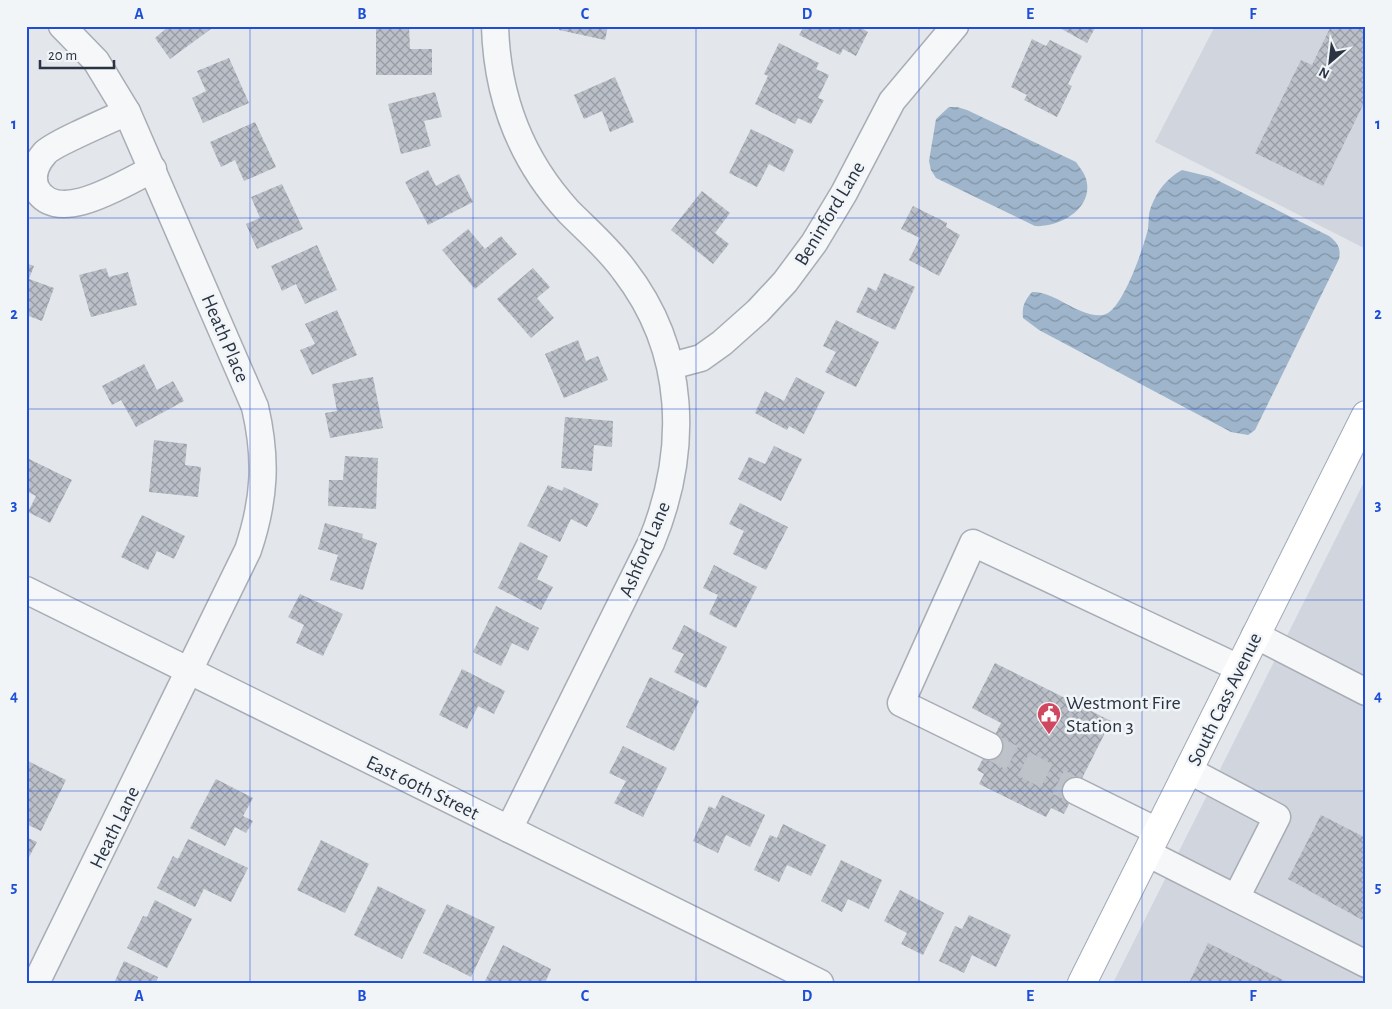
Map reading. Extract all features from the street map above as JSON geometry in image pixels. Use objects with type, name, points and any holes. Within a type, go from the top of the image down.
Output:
[{"type":"main road","name":"South Cass Avenue","points":[[1082,983],[1365,417]]},
{"type":"street","name":"Heath Place","points":[[62,26],[96,61],[127,112],[255,407],[262,449],[262,496],[258,521],[248,550],[190,671]]},
{"type":"street","name":"Ashford Lane","points":[[495,26],[498,69],[506,107],[519,141],[556,196],[607,248],[626,271],[658,328],[671,366],[676,418],[676,451],[671,483],[662,516],[509,829]]},
{"type":"street","name":"Beninford Lane","points":[[671,366],[701,358],[722,343],[758,311],[785,282],[814,243],[844,193],[892,101],[955,26]]},
{"type":"street","points":[[127,112],[46,152],[36,166],[33,182],[39,193],[50,202],[64,206],[78,204],[153,169]]},
{"type":"street","points":[[989,746],[901,703],[973,543],[1239,668]]},
{"type":"street","name":"East 60th Street","points":[[26,590],[820,983]]},
{"type":"street","points":[[1255,635],[1366,692]]},
{"type":"street","name":"Heath Lane","points":[[36,983],[190,671]]},
{"type":"street","points":[[1188,770],[1277,817],[1236,898]]},
{"type":"street","points":[[1076,791],[1236,898],[1366,964]]},
{"type":"shaded area","points":[[1215,26],[1366,26],[1366,249],[1155,142]]},
{"type":"shaded area","points":[[1366,479],[1366,983],[1113,983],[1364,482]]},
{"type":"water","points":[[949,107],[967,110],[1076,162],[1085,176],[1087,187],[1086,197],[1081,206],[1065,219],[1045,226],[1035,226],[936,178],[931,170],[929,161],[936,119]]},
{"type":"water","points":[[1182,170],[1211,177],[1329,236],[1337,243],[1340,252],[1339,259],[1255,430],[1248,435],[1231,432],[1039,330],[1023,318],[1024,304],[1032,292],[1050,296],[1085,313],[1103,315],[1110,311],[1125,291],[1137,263],[1148,229],[1149,212],[1153,201],[1167,181]]},
{"type":"building","points":[[169,26],[209,26],[211,29],[170,59],[155,38]]},
{"type":"building","points":[[376,26],[409,26],[410,49],[432,49],[432,75],[376,75]]},
{"type":"building","points":[[559,26],[608,26],[605,40],[559,30]]},
{"type":"building","points":[[804,26],[864,26],[863,29],[868,32],[856,56],[843,49],[840,55],[799,35]]},
{"type":"building","points":[[1056,26],[1096,26],[1087,43]]},
{"type":"building","points":[[1331,26],[1360,26],[1366,29],[1366,99],[1323,186],[1255,153],[1301,60],[1312,65]]},
{"type":"building","points":[[1032,39],[1046,46],[1050,40],[1082,56],[1068,84],[1072,86],[1057,117],[1024,100],[1027,95],[1011,87]]},
{"type":"building","points":[[779,43],[819,63],[816,69],[829,75],[818,98],[824,100],[811,124],[798,118],[795,124],[755,104],[768,76],[764,74]]},
{"type":"building","points":[[229,58],[249,103],[203,123],[192,98],[206,91],[197,71]]},
{"type":"building","points":[[615,77],[634,122],[610,132],[602,111],[584,119],[574,95]]},
{"type":"building","points":[[435,92],[442,117],[424,121],[431,146],[401,154],[388,104]]},
{"type":"building","points":[[255,122],[276,167],[244,181],[235,160],[221,167],[210,142]]},
{"type":"building","points":[[751,129],[794,150],[784,172],[769,164],[757,187],[729,173]]},
{"type":"building","points":[[428,170],[436,186],[459,174],[473,202],[428,225],[405,182]]},
{"type":"building","points":[[282,184],[303,229],[257,249],[246,224],[260,218],[251,197]]},
{"type":"building","points":[[702,191],[730,213],[715,233],[729,244],[713,264],[671,230]]},
{"type":"building","points":[[913,206],[947,223],[946,227],[960,235],[939,276],[909,260],[920,238],[901,229]]},
{"type":"building","points":[[468,229],[485,249],[501,236],[517,254],[475,289],[442,250]]},
{"type":"building","points":[[317,245],[337,290],[305,304],[296,284],[282,291],[271,266]]},
{"type":"building","points":[[26,263],[34,266],[29,279],[54,288],[42,321],[26,315]]},
{"type":"building","points":[[106,268],[109,277],[128,272],[137,305],[91,317],[79,275]]},
{"type":"building","points":[[533,268],[550,287],[537,298],[554,318],[531,338],[497,299]]},
{"type":"building","points":[[884,273],[915,287],[895,330],[856,312],[868,287],[876,291]]},
{"type":"building","points":[[337,310],[357,355],[312,375],[300,350],[315,344],[305,324]]},
{"type":"building","points":[[836,320],[879,342],[856,387],[825,372],[836,352],[823,346]]},
{"type":"building","points":[[578,340],[586,361],[598,356],[608,380],[564,398],[545,354]]},
{"type":"building","points":[[144,364],[157,390],[173,381],[184,401],[136,427],[121,400],[112,405],[102,386]]},
{"type":"building","points":[[373,377],[383,428],[330,438],[325,413],[337,411],[332,384]]},
{"type":"building","points":[[796,377],[825,392],[804,434],[789,426],[787,430],[755,413],[765,391],[784,401]]},
{"type":"building","points":[[565,417],[613,421],[612,447],[594,445],[592,471],[561,468]]},
{"type":"building","points":[[154,440],[187,444],[185,465],[201,467],[198,497],[149,492]]},
{"type":"building","points":[[774,446],[802,459],[781,501],[738,479],[749,457],[765,464]]},
{"type":"building","points":[[345,456],[378,458],[376,509],[328,506],[329,480],[343,480]]},
{"type":"building","points":[[27,458],[72,480],[50,523],[28,512],[36,496],[26,491]]},
{"type":"building","points":[[548,485],[562,491],[564,487],[599,504],[587,527],[571,519],[560,542],[527,526]]},
{"type":"building","points":[[740,503],[788,527],[766,570],[733,554],[744,531],[729,524]]},
{"type":"building","points":[[142,515],[185,536],[174,559],[157,551],[148,570],[121,557]]},
{"type":"building","points":[[325,523],[363,534],[362,538],[377,543],[363,590],[330,580],[338,555],[318,549]]},
{"type":"building","points":[[520,542],[548,556],[537,579],[553,587],[541,610],[498,588]]},
{"type":"building","points":[[714,565],[757,587],[736,628],[709,614],[718,595],[703,588]]},
{"type":"building","points":[[300,594],[343,614],[323,656],[296,643],[304,625],[288,617]]},
{"type":"building","points":[[496,606],[539,628],[528,651],[512,643],[501,666],[473,652]]},
{"type":"building","points":[[684,625],[727,647],[706,688],[674,672],[684,654],[672,649]]},
{"type":"building","name":"Westmont Fire Station 3","points":[[995,663],[1111,721],[1064,814],[1051,808],[1046,817],[979,784],[984,774],[977,770],[1001,723],[972,708]]},
{"type":"building","points":[[462,669],[505,691],[494,714],[478,706],[467,729],[439,715]]},
{"type":"building","points":[[650,677],[699,701],[674,751],[626,727]]},
{"type":"building","points":[[623,746],[667,768],[643,817],[614,803],[626,781],[609,773]]},
{"type":"building","points":[[26,760],[66,780],[41,831],[26,824]]},
{"type":"building","points":[[216,779],[253,798],[243,816],[253,821],[246,833],[235,827],[225,846],[190,828]]},
{"type":"building","points":[[722,795],[765,815],[750,847],[726,835],[718,853],[693,841],[709,806],[715,809]]},
{"type":"building","points":[[1321,815],[1366,838],[1366,922],[1288,879]]},
{"type":"building","points":[[783,824],[826,845],[811,876],[787,865],[779,882],[754,870],[770,835],[777,838]]},
{"type":"building","points":[[26,837],[37,842],[26,863]]},
{"type":"building","points":[[188,839],[248,868],[231,902],[204,889],[195,907],[157,888],[173,856],[178,859]]},
{"type":"building","points":[[321,840],[369,864],[345,913],[297,890]]},
{"type":"building","points":[[841,860],[882,880],[869,909],[848,899],[842,912],[821,901]]},
{"type":"building","points":[[378,886],[426,910],[402,959],[354,935]]},
{"type":"building","points":[[900,890],[944,913],[923,955],[901,944],[907,933],[884,921]]},
{"type":"building","points":[[155,900],[192,919],[167,968],[127,948],[143,916],[147,917]]},
{"type":"building","points":[[447,904],[495,927],[471,977],[423,953]]},
{"type":"building","points":[[969,915],[1011,935],[996,967],[972,955],[964,973],[939,961],[955,926],[962,929]]},
{"type":"building","points":[[1208,943],[1289,983],[1189,983]]},
{"type":"building","points":[[503,945],[551,969],[545,983],[484,983]]},
{"type":"building","points":[[124,961],[158,977],[156,983],[114,983]]},
{"type":"tunnel","points":[[989,746],[1076,791]]},
{"type":"place","name":"Westmont Fire Station 3","points":[[1049,735]]}]
